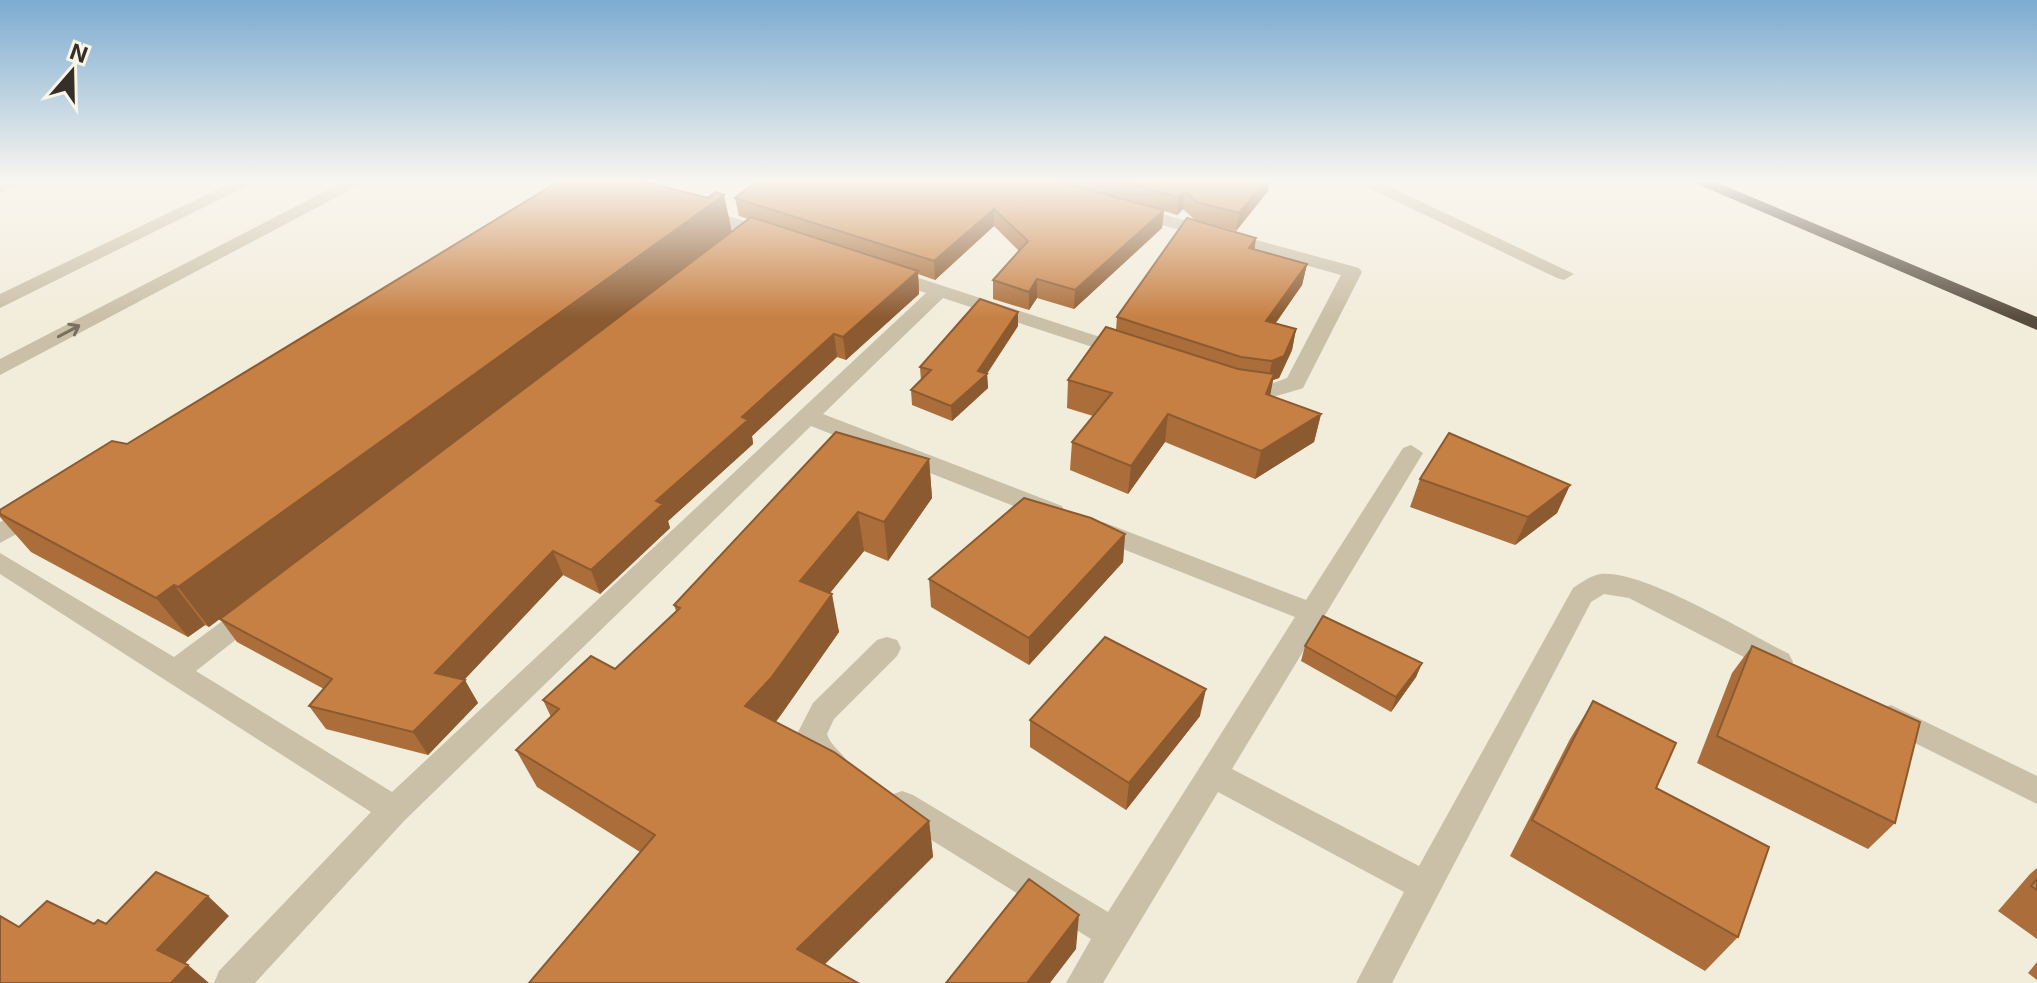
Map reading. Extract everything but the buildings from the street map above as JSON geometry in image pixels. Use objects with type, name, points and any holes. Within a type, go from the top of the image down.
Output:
[{"type":"highway","points":[[1805,226],[2037,324]]},
{"type":"street","points":[[0,302],[156,226]]},
{"type":"street","points":[[0,368],[272,226]]},
{"type":"street","points":[[742,226],[796,244]]},
{"type":"street","points":[[1186,226],[1352,272],[1295,383],[1269,392],[1219,382]]},
{"type":"street","points":[[1460,226],[1564,274]]},
{"type":"street","points":[[727,249],[752,229]]},
{"type":"street","points":[[868,267],[1145,358]]},
{"type":"street","points":[[231,983],[394,810],[939,291]]},
{"type":"street","points":[[807,416],[1312,613]]},
{"type":"street","points":[[1083,983],[1411,453]]},
{"type":"street","points":[[0,534],[54,501]]},
{"type":"street","points":[[0,562],[394,810]]},
{"type":"street","points":[[1373,983],[1582,595],[1601,584],[1634,589],[1801,672]]},
{"type":"street","points":[[175,672],[276,595]]},
{"type":"street","points":[[887,648],[823,711],[812,734],[819,754],[1114,934]]},
{"type":"street","points":[[1870,707],[2037,791]]},
{"type":"street","points":[[1213,774],[1426,887]]}]
